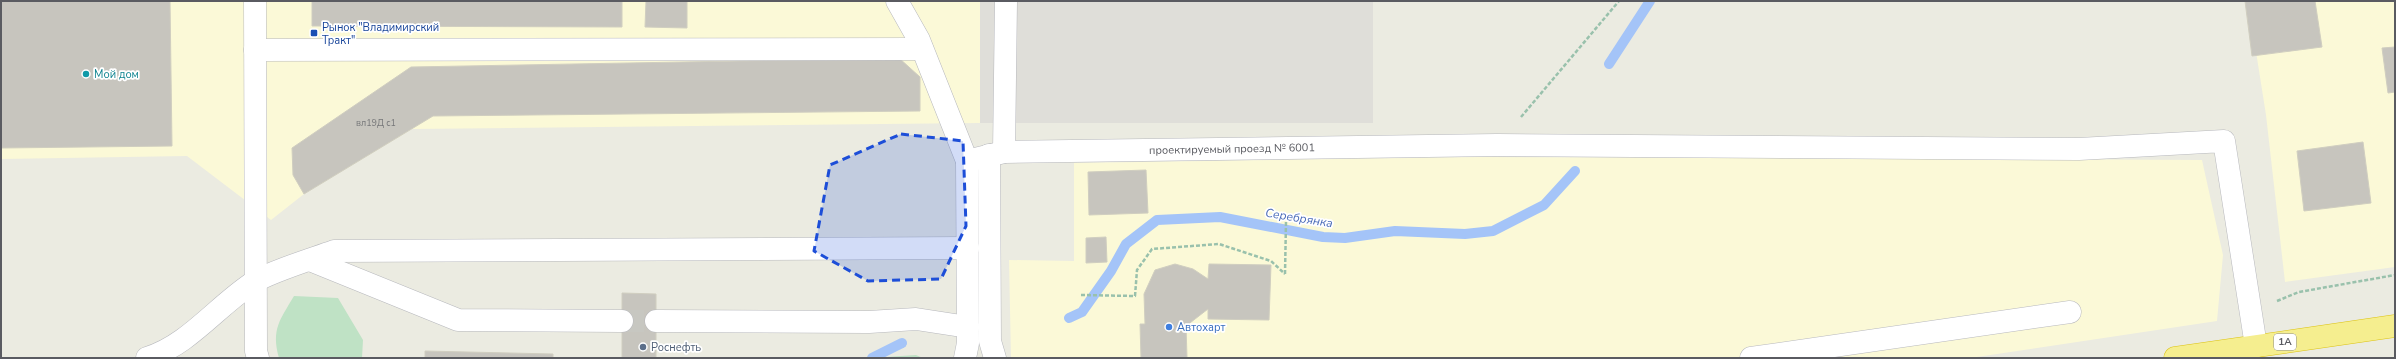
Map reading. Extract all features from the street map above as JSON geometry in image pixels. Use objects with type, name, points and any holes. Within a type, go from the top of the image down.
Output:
[{"type":"highway","name":"1A","points":[[2175,358],[2395,326]]},
{"type":"street","points":[[255,1],[256,351],[258,358]]},
{"type":"street","points":[[897,1],[922,49],[967,161],[968,343],[965,358]]},
{"type":"street","points":[[995,358],[990,341],[996,154],[1006,1]]},
{"type":"street","points":[[255,50],[922,49]]},
{"type":"street","name":"проектируемый проезд № 6001","points":[[967,161],[996,154],[1497,145],[2079,149],[2224,141],[2250,312]]},
{"type":"street","points":[[147,358],[184,340],[229,299],[256,281],[334,251],[968,248]]},
{"type":"street","points":[[310,260],[458,320],[622,321]]},
{"type":"street","points":[[1751,358],[2070,312]]},
{"type":"street","points":[[2250,312],[2256,346]]},
{"type":"street","points":[[656,321],[869,322],[916,319],[968,327]]},
{"type":"path","points":[[1497,145],[1619,1]]},
{"type":"path","points":[[1081,295],[1135,296],[1137,270],[1152,249],[1219,244],[1271,261],[1285,274],[1286,221]]},
{"type":"path","points":[[2250,312],[2299,292],[2395,275]]},
{"type":"highlighted area","points":[[901,134],[963,141],[966,226],[941,279],[868,281],[814,251],[830,165]]},
{"type":"shaded area","points":[[1,1],[981,1],[980,123],[412,129],[304,194],[271,220],[187,156],[1,159]]},
{"type":"shaded area","points":[[980,1],[1373,1],[1373,123],[980,123]]},
{"type":"shaded area","points":[[2248,1],[2395,1],[2395,267],[2285,282],[2266,115]]},
{"type":"shaded area","points":[[1481,157],[2202,160],[2223,255],[2217,321],[1970,358],[1011,358],[1009,260],[1074,261],[1074,163]]},
{"type":"green space","points":[[294,296],[338,298],[363,340],[362,358],[279,358],[276,339],[278,325]]},
{"type":"green space","points":[[916,355],[923,358],[871,358]]},
{"type":"building","name":"Мой дом","points":[[1,1],[170,1],[172,146],[1,148]]},
{"type":"building","points":[[312,1],[622,1],[622,27],[312,26]]},
{"type":"building","points":[[646,1],[687,1],[687,28],[645,27]]},
{"type":"building","points":[[2245,1],[2315,1],[2322,47],[2252,56]]},
{"type":"building","points":[[2395,47],[2395,92],[2388,93],[2382,48]]},
{"type":"building","points":[[899,58],[920,77],[920,111],[433,116],[304,194],[293,175],[292,148],[411,67]]},
{"type":"building","points":[[2363,142],[2371,203],[2304,211],[2297,151]]},
{"type":"building","points":[[1146,170],[1148,213],[1089,215],[1088,172]]},
{"type":"building","points":[[1106,237],[1107,262],[1086,263],[1086,238]]},
{"type":"building","points":[[1175,264],[1193,269],[1208,279],[1209,264],[1271,265],[1269,320],[1208,319],[1208,309],[1186,326],[1187,358],[1141,358],[1140,324],[1145,324],[1144,294],[1155,270]]},
{"type":"building","points":[[622,293],[656,294],[656,358],[622,358]]},
{"type":"building","points":[[425,351],[553,354],[553,358],[425,358]]},
{"type":"waterway","name":"Серебрянка","points":[[1609,64],[1650,1]]},
{"type":"waterway","name":"Серебрянка","points":[[1069,318],[1082,312],[1111,271],[1126,244],[1157,220],[1220,217],[1323,237],[1345,238],[1395,231],[1465,234],[1493,231],[1544,205],[1575,171]]},
{"type":"waterway","name":"Серебрянка","points":[[872,358],[902,343]]},
{"type":"tunnel","points":[[622,321],[656,321]]},
{"type":"place","name":"Рынок \"Владимирский Тракт\"","points":[[314,33]]},
{"type":"place","name":"Мой дом","points":[[86,74]]},
{"type":"place","name":"Автохарт","points":[[1169,327]]},
{"type":"place","name":"Роснефть","points":[[643,347]]}]
